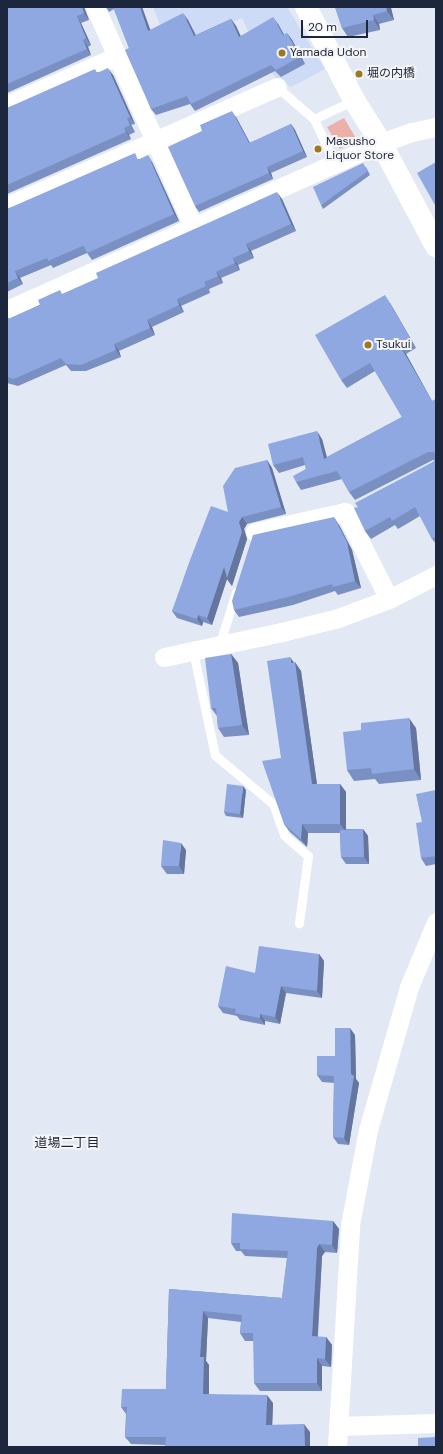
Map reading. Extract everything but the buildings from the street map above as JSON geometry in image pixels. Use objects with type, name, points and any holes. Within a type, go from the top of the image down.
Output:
[{"type":"street","points":[[94,7],[193,226]]},
{"type":"street","points":[[306,7],[354,100],[381,143],[436,246]]},
{"type":"street","points":[[7,105],[116,56]]},
{"type":"street","points":[[7,206],[277,87]]},
{"type":"street","points":[[7,310],[381,143],[412,132],[436,127]]},
{"type":"street","points":[[254,535],[348,510],[389,599]]},
{"type":"street","points":[[164,657],[219,646],[338,618],[389,599],[436,575]]},
{"type":"street","points":[[337,1447],[351,1217],[368,1130],[409,986],[435,925]]},
{"type":"street","points":[[338,1426],[436,1423]]},
{"type":"lane","points":[[277,87],[314,119],[335,164]]},
{"type":"lane","points":[[314,119],[354,100]]},
{"type":"lane","points":[[219,646],[239,582]]},
{"type":"lane","points":[[193,651],[215,755],[273,804],[284,835],[308,856],[299,923]]},
{"type":"shaded area","points":[[153,7],[287,7],[325,69],[291,87],[277,79],[262,62],[242,18],[170,49]]},
{"type":"shaded area","points":[[344,118],[357,140],[340,149],[327,127]]},
{"type":"place","name":"Yamada Udon","points":[[282,53]]},
{"type":"place","name":"堀の内橋","points":[[359,74]]},
{"type":"place","name":"Masusho Liquor Store","points":[[318,149]]},
{"type":"place","name":"Tsukui","points":[[368,345]]},
{"type":"district","name":"道場二丁目","points":[[67,1143]]}]
